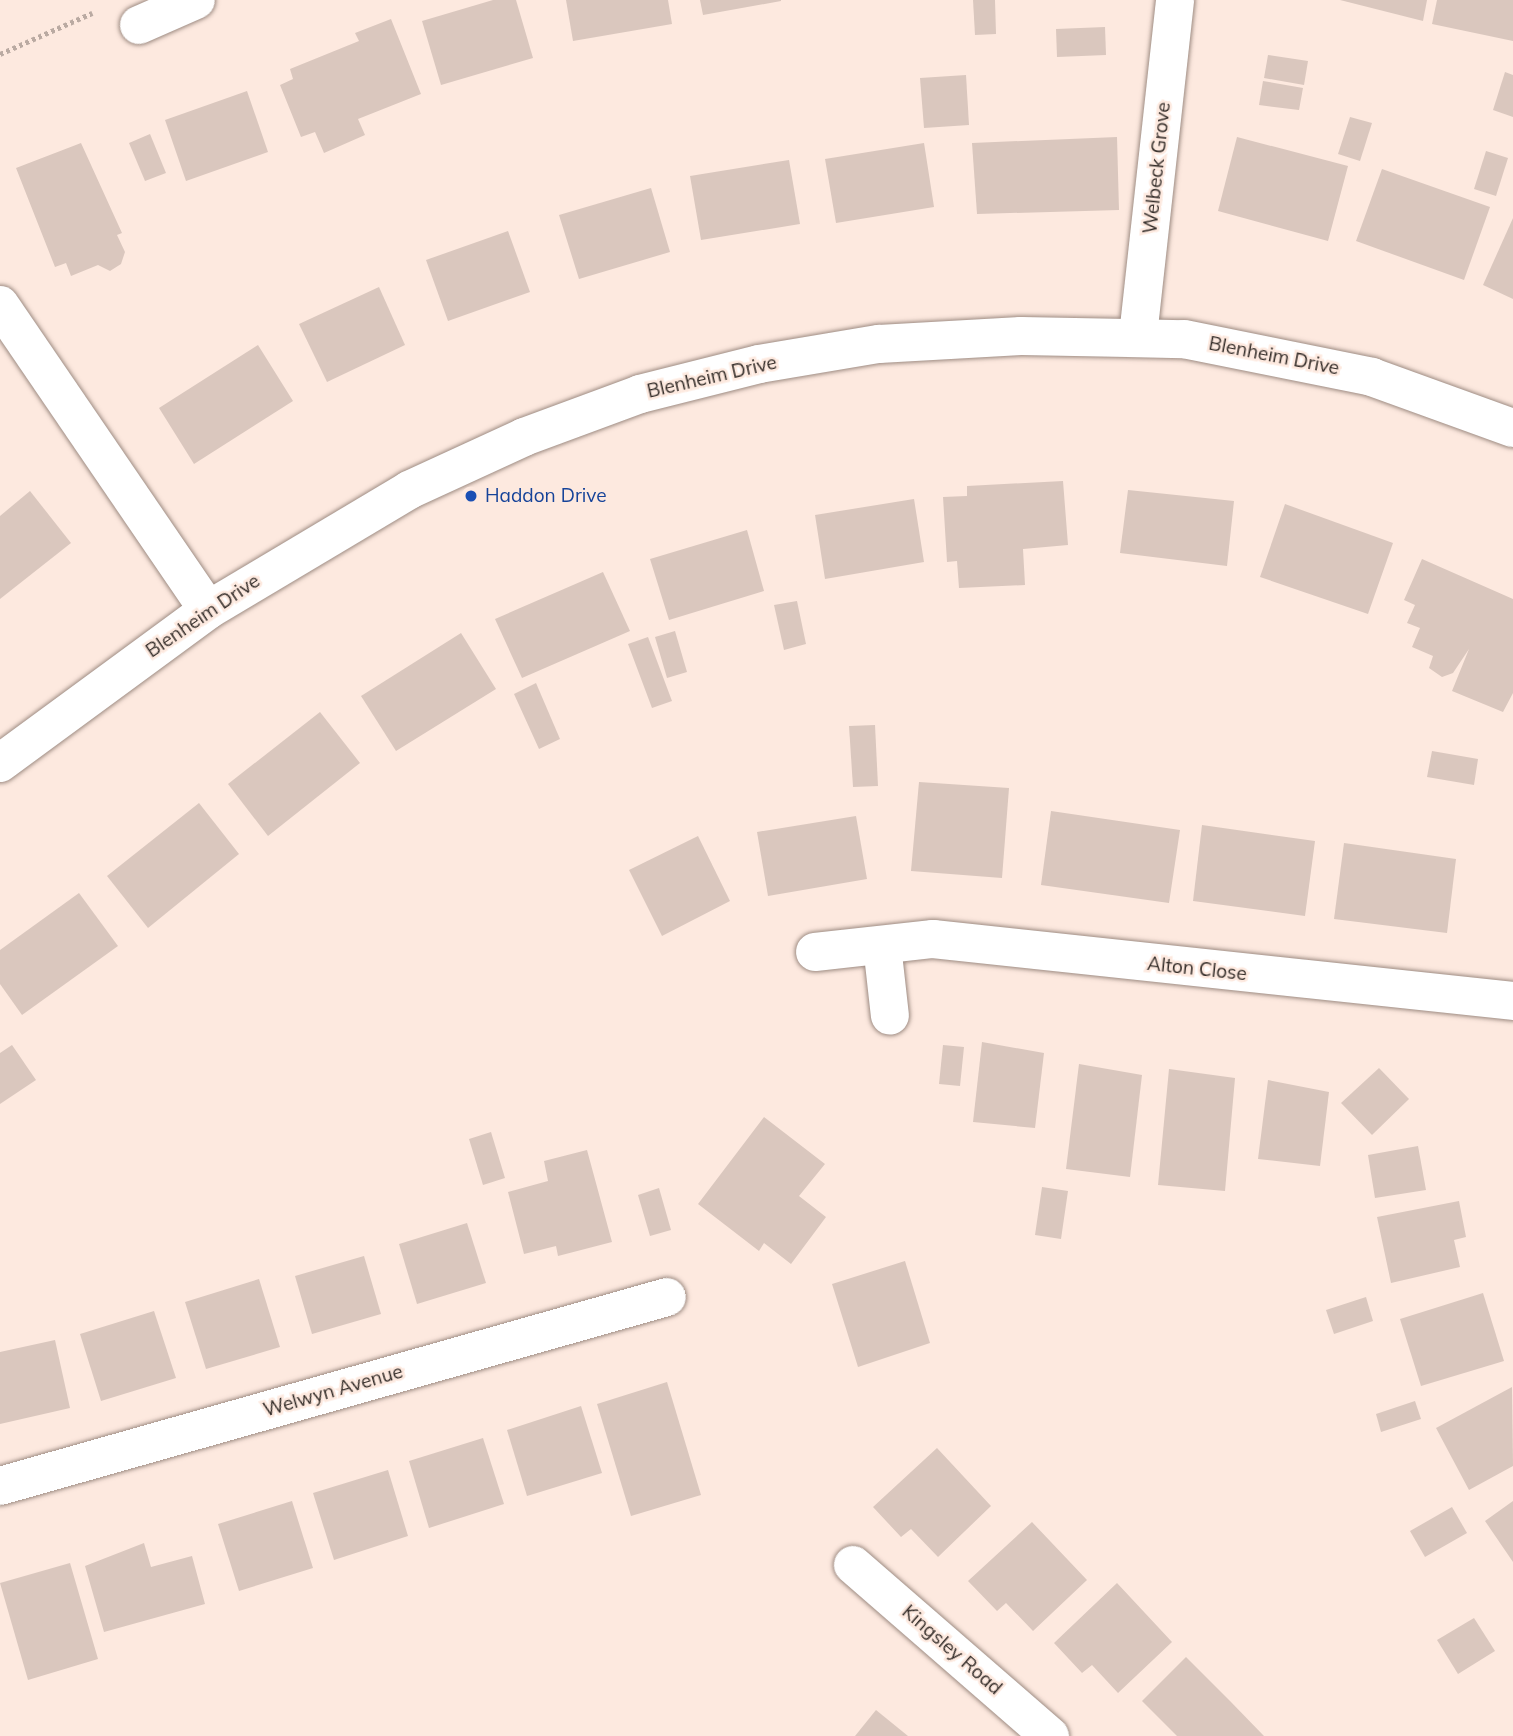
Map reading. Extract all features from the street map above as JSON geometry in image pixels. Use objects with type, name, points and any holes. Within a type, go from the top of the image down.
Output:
[{"type":"street","points":[[139,25],[196,0]]},
{"type":"street","name":"Welbeck Grove","points":[[1138,336],[1175,0]]},
{"type":"street","points":[[0,304],[208,610]]},
{"type":"street","name":"Blenheim Drive","points":[[0,763],[208,610],[409,490],[524,437],[639,394],[759,364],[879,344],[1068,334],[1138,336],[1227,345],[1324,364],[1513,428]]},
{"type":"street","name":"Alton Close","points":[[815,952],[933,939],[1513,1001]]},
{"type":"street","points":[[882,944],[890,1016]]},
{"type":"street","name":"Welwyn Avenue","points":[[0,1486],[667,1297]]},
{"type":"street","name":"Kingsley Road","points":[[853,1565],[1050,1736]]},
{"type":"path","points":[[0,54],[115,2],[139,25]]},
{"type":"building","points":[[493,0],[516,0],[533,58],[441,85],[422,21]]},
{"type":"building","points":[[566,0],[668,0],[672,24],[573,41]]},
{"type":"building","points":[[700,0],[781,0],[781,1],[703,15]]},
{"type":"building","points":[[973,0],[995,0],[996,34],[975,35]]},
{"type":"building","points":[[1340,0],[1427,0],[1423,21]]},
{"type":"building","points":[[1437,0],[1513,0],[1513,41],[1432,24]]},
{"type":"building","points":[[391,19],[421,94],[358,119],[365,135],[324,153],[315,132],[301,137],[280,85],[293,79],[290,69],[359,41],[355,33]]},
{"type":"building","points":[[1105,27],[1106,55],[1057,57],[1056,29]]},
{"type":"building","points":[[1268,55],[1308,61],[1304,85],[1264,78]]},
{"type":"building","points":[[1505,72],[1513,75],[1513,117],[1493,110]]},
{"type":"building","points":[[966,75],[969,125],[924,128],[920,78]]},
{"type":"building","points":[[1263,81],[1303,88],[1299,110],[1259,105]]},
{"type":"building","points":[[247,91],[268,152],[186,181],[165,120]]},
{"type":"building","points":[[1350,117],[1372,123],[1360,161],[1338,154]]},
{"type":"building","points":[[150,134],[166,173],[145,181],[129,143]]},
{"type":"building","points":[[1117,137],[1119,210],[977,214],[972,143]]},
{"type":"building","points":[[1237,137],[1348,166],[1328,241],[1218,211]]},
{"type":"building","points":[[81,143],[122,233],[117,235],[125,252],[121,264],[110,271],[98,265],[71,276],[66,263],[55,267],[16,168]]},
{"type":"building","points":[[924,143],[934,207],[836,223],[825,159]]},
{"type":"building","points":[[1486,151],[1508,158],[1496,196],[1474,189]]},
{"type":"building","points":[[789,160],[800,224],[701,240],[690,176]]},
{"type":"building","points":[[1382,169],[1490,207],[1464,280],[1356,241]]},
{"type":"building","points":[[651,188],[670,252],[579,279],[559,215]]},
{"type":"building","points":[[1513,218],[1513,299],[1483,285]]},
{"type":"building","points":[[508,231],[530,292],[448,321],[426,260]]},
{"type":"building","points":[[379,287],[405,345],[327,382],[299,324]]},
{"type":"building","points":[[258,345],[293,401],[194,464],[159,408]]},
{"type":"building","points":[[1063,481],[1068,545],[1023,549],[1025,585],[959,588],[957,561],[947,562],[943,497],[967,496],[967,486]]},
{"type":"building","points":[[1128,490],[1234,501],[1227,566],[1120,553]]},
{"type":"building","points":[[30,491],[71,543],[0,599],[0,516]]},
{"type":"building","points":[[914,499],[924,562],[825,579],[815,515]]},
{"type":"building","points":[[1285,504],[1393,543],[1368,614],[1260,577]]},
{"type":"building","points":[[747,530],[764,591],[669,620],[650,559]]},
{"type":"building","points":[[1422,559],[1513,599],[1513,693],[1503,712],[1452,691],[1469,649],[1453,673],[1442,677],[1429,668],[1433,656],[1412,647],[1420,628],[1407,623],[1415,605],[1404,600]]},
{"type":"building","points":[[603,572],[630,631],[522,678],[495,619]]},
{"type":"building","points":[[797,601],[806,644],[784,650],[774,605]]},
{"type":"building","points":[[675,631],[687,672],[667,678],[655,637]]},
{"type":"building","points":[[461,633],[496,689],[396,751],[361,696]]},
{"type":"building","points":[[648,637],[672,701],[652,708],[628,644]]},
{"type":"building","points":[[536,683],[560,739],[539,749],[514,694]]},
{"type":"building","points":[[320,712],[360,763],[268,836],[228,784]]},
{"type":"building","points":[[875,725],[878,786],[853,787],[849,726]]},
{"type":"building","points":[[1432,751],[1478,759],[1474,785],[1427,777]]},
{"type":"building","points":[[919,782],[1009,788],[1002,878],[911,871]]},
{"type":"building","points":[[199,803],[239,854],[148,928],[107,876]]},
{"type":"building","points":[[1051,811],[1180,830],[1169,903],[1041,885]]},
{"type":"building","points":[[856,816],[867,879],[768,896],[757,832]]},
{"type":"building","points":[[1202,825],[1315,841],[1305,916],[1193,901]]},
{"type":"building","points":[[698,836],[730,901],[662,936],[629,870]]},
{"type":"building","points":[[1344,843],[1456,859],[1447,933],[1334,919]]},
{"type":"building","points":[[79,893],[118,946],[22,1015],[0,984],[0,950]]},
{"type":"building","points":[[982,1042],[1044,1053],[1035,1128],[973,1122]]},
{"type":"building","points":[[12,1045],[36,1080],[0,1104],[0,1053]]},
{"type":"building","points":[[943,1045],[964,1047],[960,1086],[939,1084]]},
{"type":"building","points":[[1079,1064],[1142,1075],[1130,1177],[1066,1169]]},
{"type":"building","points":[[1379,1068],[1409,1099],[1372,1135],[1341,1103]]},
{"type":"building","points":[[1169,1069],[1235,1078],[1225,1191],[1158,1185]]},
{"type":"building","points":[[1268,1080],[1329,1092],[1320,1166],[1258,1159]]},
{"type":"building","points":[[764,1117],[825,1164],[799,1196],[826,1217],[791,1264],[764,1243],[759,1251],[698,1204]]},
{"type":"building","points":[[491,1132],[505,1178],[483,1185],[469,1139]]},
{"type":"building","points":[[1418,1146],[1426,1190],[1375,1198],[1368,1155]]},
{"type":"building","points":[[587,1150],[612,1242],[558,1256],[556,1246],[524,1254],[508,1192],[548,1181],[544,1161]]},
{"type":"building","points":[[1042,1187],[1068,1191],[1061,1239],[1035,1235]]},
{"type":"building","points":[[659,1188],[671,1230],[650,1236],[638,1195]]},
{"type":"building","points":[[1459,1201],[1466,1237],[1454,1240],[1460,1267],[1391,1283],[1377,1217]]},
{"type":"building","points":[[467,1223],[486,1283],[417,1304],[399,1244]]},
{"type":"building","points":[[364,1256],[381,1314],[312,1334],[295,1276]]},
{"type":"building","points":[[905,1261],[930,1343],[858,1367],[832,1284]]},
{"type":"building","points":[[259,1279],[280,1347],[206,1369],[185,1302]]},
{"type":"building","points":[[1483,1293],[1504,1361],[1421,1386],[1400,1319]]},
{"type":"building","points":[[1366,1297],[1373,1321],[1334,1334],[1326,1310]]},
{"type":"building","points":[[154,1311],[176,1378],[101,1401],[80,1334]]},
{"type":"building","points":[[55,1340],[70,1408],[0,1424],[0,1352]]},
{"type":"building","points":[[667,1382],[701,1495],[631,1516],[597,1404]]},
{"type":"building","points":[[1512,1387],[1513,1466],[1469,1490],[1436,1428]]},
{"type":"building","points":[[1415,1401],[1421,1419],[1381,1432],[1376,1414]]},
{"type":"building","points":[[581,1406],[602,1473],[527,1496],[507,1430]]},
{"type":"building","points":[[483,1438],[504,1504],[429,1528],[409,1461]]},
{"type":"building","points":[[937,1448],[991,1506],[938,1557],[911,1529],[901,1537],[873,1507]]},
{"type":"building","points":[[388,1470],[408,1536],[334,1560],[313,1493]]},
{"type":"building","points":[[292,1501],[313,1568],[239,1591],[218,1524]]},
{"type":"building","points":[[1513,1501],[1513,1562],[1485,1521]]},
{"type":"building","points":[[1452,1507],[1467,1533],[1425,1557],[1410,1531]]},
{"type":"building","points":[[1032,1522],[1087,1580],[1033,1631],[1006,1603],[997,1611],[968,1581]]},
{"type":"building","points":[[144,1543],[151,1567],[192,1556],[205,1604],[104,1632],[85,1566]]},
{"type":"building","points":[[70,1563],[98,1659],[28,1680],[0,1583]]},
{"type":"building","points":[[1117,1583],[1172,1642],[1118,1693],[1092,1665],[1082,1673],[1054,1643]]},
{"type":"building","points":[[1474,1618],[1495,1651],[1458,1674],[1437,1640]]},
{"type":"building","points":[[1186,1657],[1264,1736],[1177,1736],[1142,1701]]},
{"type":"building","points":[[876,1710],[908,1736],[855,1736]]},
{"type":"place","name":"Haddon Drive","points":[[471,496]]}]
